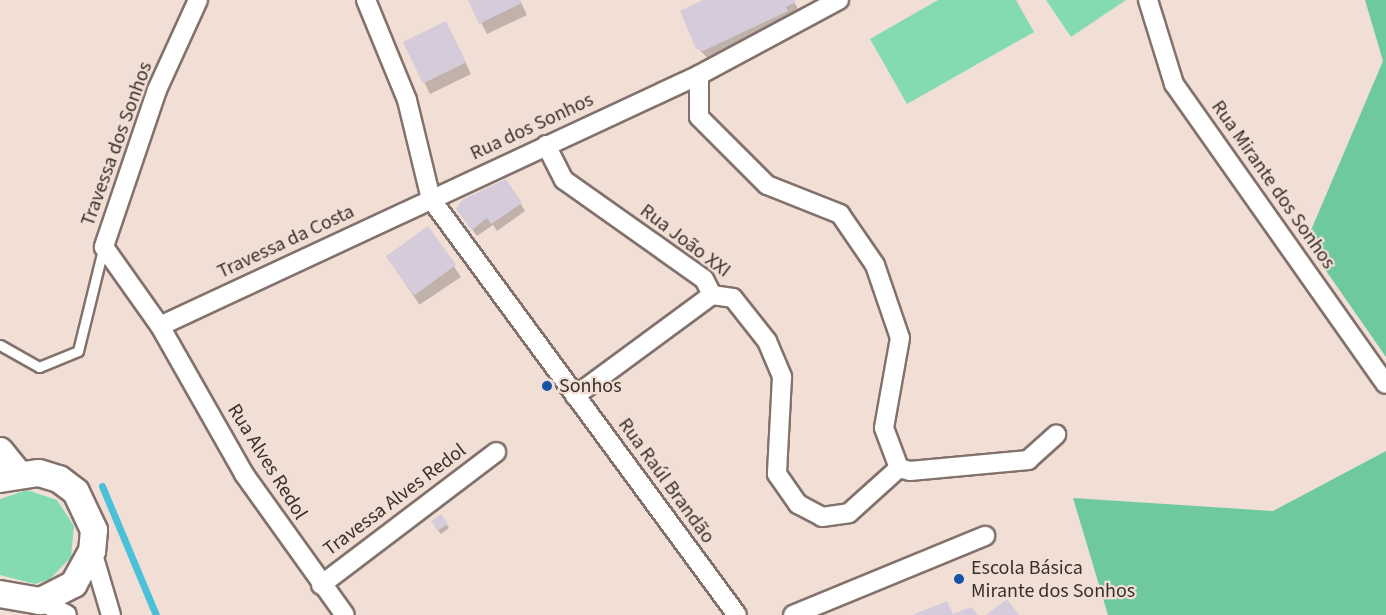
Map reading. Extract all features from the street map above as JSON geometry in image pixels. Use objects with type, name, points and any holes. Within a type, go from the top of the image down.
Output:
[{"type":"main road","points":[[0,452],[9,476],[59,479],[76,492],[94,530],[92,551],[74,584],[40,601],[5,600]]},
{"type":"street","name":"Travessa dos Sonhos","points":[[160,326],[104,247],[157,90],[198,0]]},
{"type":"street","points":[[366,0],[407,99],[431,199]]},
{"type":"street","name":"Rua dos Sonhos","points":[[431,199],[699,75],[839,0]]},
{"type":"street","name":"Rua Mirante dos Sonhos","points":[[1148,0],[1174,84],[1386,384]]},
{"type":"street","points":[[699,75],[699,117],[767,185],[840,214],[875,265],[900,338],[884,428],[899,468],[910,471],[1028,460],[1056,435]]},
{"type":"street","name":"Rua João XXI","points":[[546,145],[564,180],[704,279],[712,295],[733,298],[767,341],[782,377],[777,474],[798,504],[822,517],[849,513],[899,468]]},
{"type":"street","name":"Travessa da Costa","points":[[160,326],[431,199]]},
{"type":"street","name":"Rua Raúl Brandão","points":[[431,199],[737,615]]},
{"type":"street","points":[[575,396],[712,295]]},
{"type":"street","name":"Rua Alves Redol","points":[[160,326],[244,474],[321,585],[345,615]]},
{"type":"street","name":"Travessa Alves Redol","points":[[321,585],[496,452]]},
{"type":"street","points":[[793,615],[985,536]]},
{"type":"street","points":[[92,551],[111,615]]},
{"type":"street","points":[[40,601],[67,615]]},
{"type":"lane","points":[[0,345],[39,367],[78,351],[104,247]]},
{"type":"green space","points":[[938,0],[1016,0],[1034,32],[907,104],[870,39]]},
{"type":"green space","points":[[1046,0],[1126,0],[1071,37]]},
{"type":"green space","points":[[1365,0],[1386,0],[1386,357],[1306,242],[1383,61]]},
{"type":"green space","points":[[1386,451],[1386,615],[1108,615],[1073,498],[1273,511]]},
{"type":"green space","points":[[27,490],[57,500],[74,526],[71,557],[50,579],[35,584],[0,575],[0,499]]},
{"type":"building","points":[[468,0],[520,0],[522,3],[479,24]]},
{"type":"building","points":[[703,0],[794,0],[796,2],[786,7],[788,11],[703,51],[696,49],[680,11]]},
{"type":"building","points":[[446,21],[466,62],[423,83],[403,42]]},
{"type":"building","points":[[506,179],[522,203],[491,224],[487,218],[472,230],[456,209],[462,200]]},
{"type":"building","points":[[428,226],[456,265],[414,295],[386,257]]},
{"type":"building","points":[[441,514],[448,524],[438,531],[431,521]]},
{"type":"building","points":[[1007,599],[1019,615],[986,615]]},
{"type":"building","points":[[947,601],[953,614],[971,607],[978,615],[912,615]]},
{"type":"waterway","points":[[102,486],[156,615]]},
{"type":"place","name":"Sonhos","points":[[547,386]]},
{"type":"place","name":"Escola Básica Mirante dos Sonhos","points":[[959,579]]}]
